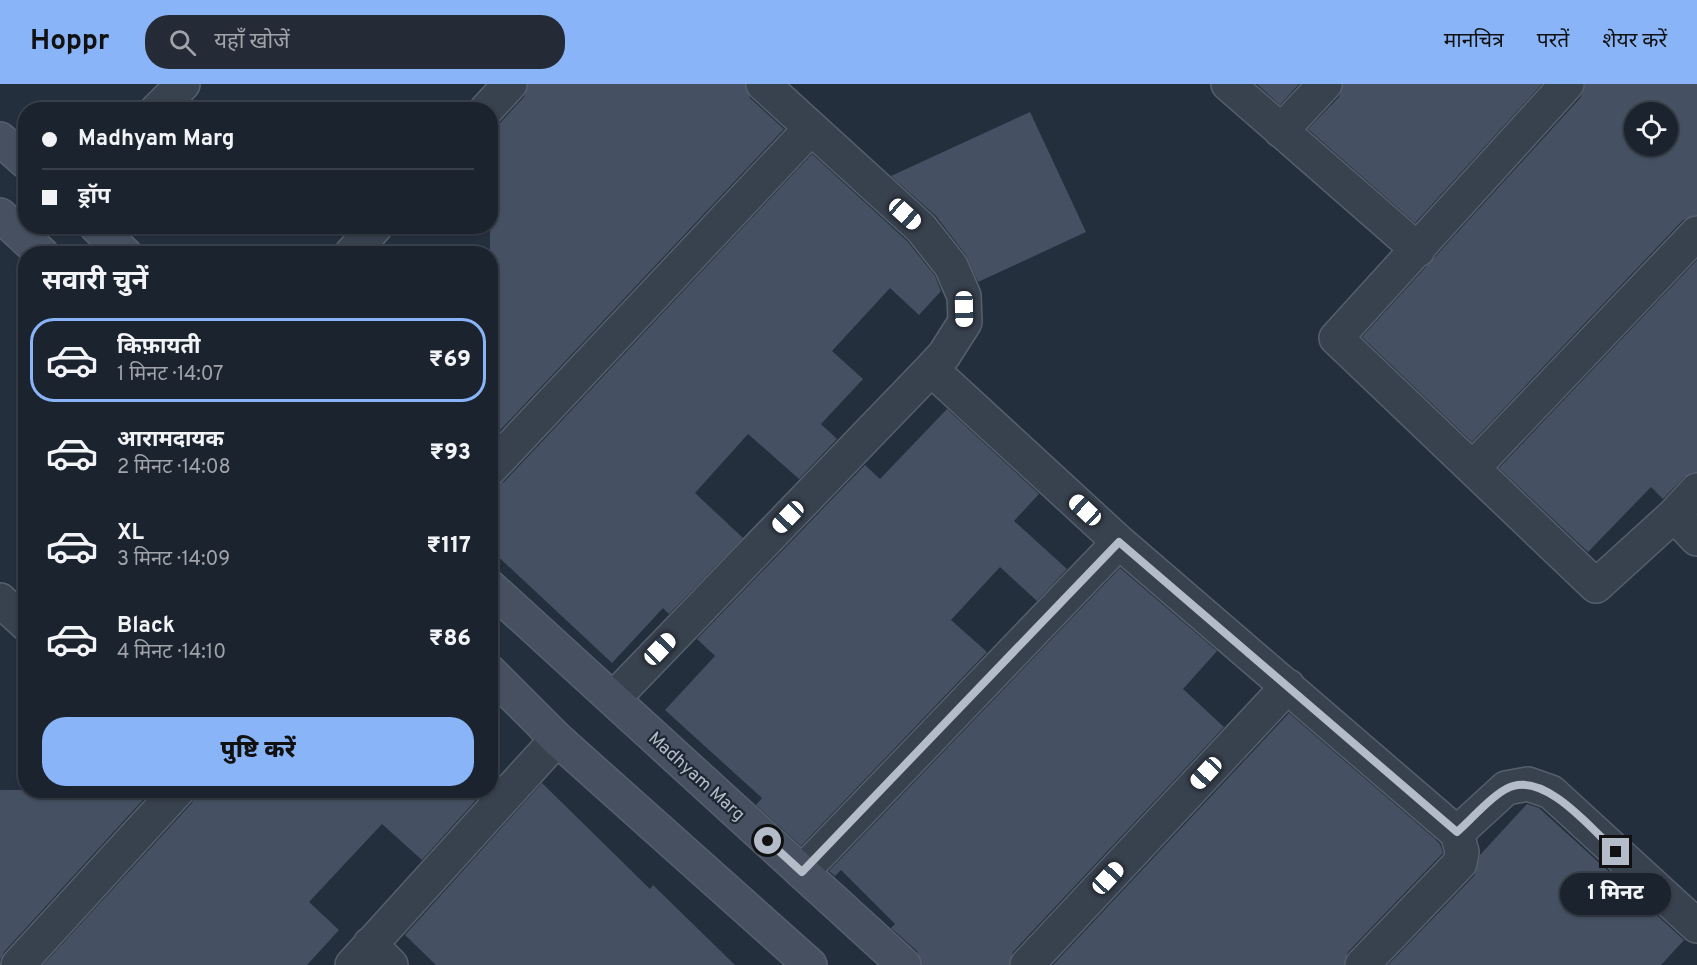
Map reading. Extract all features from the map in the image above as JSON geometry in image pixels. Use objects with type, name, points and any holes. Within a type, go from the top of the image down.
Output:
[{"type":"street","points":[[165,102],[183,84]]},
{"type":"street","points":[[493,102],[510,84]]},
{"type":"street","points":[[613,699],[931,369],[944,355],[965,322],[964,296],[951,266],[921,228],[763,84]]},
{"type":"street","points":[[1228,84],[1418,250]]},
{"type":"street","points":[[1281,131],[1325,84]]},
{"type":"street","points":[[1567,84],[1336,338],[1596,586],[1674,515],[1697,490]]},
{"type":"street","points":[[498,461],[811,128]]},
{"type":"street","points":[[0,139],[18,155]]},
{"type":"street","points":[[0,215],[18,232]]},
{"type":"street","points":[[1473,468],[1697,233]]},
{"type":"street","points":[[20,234],[33,246]]},
{"type":"street","points":[[105,234],[117,246]]},
{"type":"street","points":[[358,246],[369,234]]},
{"type":"street","points":[[931,369],[1119,542],[1457,832],[1462,852],[1460,863],[1362,965]]},
{"type":"street","points":[[1674,515],[1697,538]]},
{"type":"street","points":[[802,872],[1119,542]]},
{"type":"street","name":"Madhyam Marg","points":[[498,594],[904,965]]},
{"type":"street","points":[[498,680],[557,739],[810,965]]},
{"type":"street","points":[[1027,965],[1288,686]]},
{"type":"street","points":[[371,958],[557,739]]},
{"type":"street","points":[[1457,832],[1506,788],[1528,784],[1551,792],[1697,926]]},
{"type":"street","points":[[18,965],[171,798]]},
{"type":"building","points":[[528,84],[745,84],[750,98],[784,129],[498,433],[498,246],[490,246],[490,234],[498,234],[498,124],[524,97]]},
{"type":"building","points":[[1257,84],[1299,84],[1280,105]]},
{"type":"building","points":[[1343,84],[1542,84],[1415,223],[1308,129],[1339,97]]},
{"type":"building","points":[[1585,84],[1697,84],[1697,215],[1683,220],[1472,442],[1362,337],[1581,97]]},
{"type":"building","points":[[1030,112],[1086,232],[978,282],[966,255],[936,216],[891,176]]},
{"type":"building","points":[[812,154],[907,241],[935,276],[941,291],[919,315],[890,288],[832,351],[863,379],[821,424],[837,439],[799,479],[748,434],[695,493],[743,538],[669,614],[663,608],[612,663],[498,556],[498,484],[504,482]]},
{"type":"building","points":[[1697,260],[1697,472],[1684,477],[1663,499],[1651,487],[1588,552],[1499,468]]},
{"type":"building","points":[[947,409],[1039,494],[1014,521],[1067,569],[1037,601],[1000,567],[951,620],[987,652],[801,846],[756,805],[762,798],[665,710],[715,656],[697,639],[865,465],[880,479]]},
{"type":"building","points":[[1120,568],[1217,651],[1183,689],[1224,727],[1013,952],[1009,965],[922,965],[917,951],[891,928],[895,924],[841,870],[835,876],[829,871]]},
{"type":"building","points":[[1289,713],[1434,838],[1440,844],[1443,853],[1348,952],[1344,965],[1053,965]]},
{"type":"building","points":[[542,783],[650,889],[653,885],[735,965],[436,965],[405,935]]},
{"type":"building","points":[[0,790],[18,790],[18,798],[145,798],[4,952],[0,960]]},
{"type":"building","points":[[194,798],[478,798],[422,860],[382,824],[309,902],[339,930],[307,965],[43,965],[192,803]]},
{"type":"building","points":[[1527,804],[1539,808],[1684,940],[1661,965],[1388,965],[1474,876],[1480,855]]},
{"type":"route","points":[[768,841],[802,872],[1119,542],[1457,832],[1506,788],[1528,784],[1551,792],[1616,852]]}]
